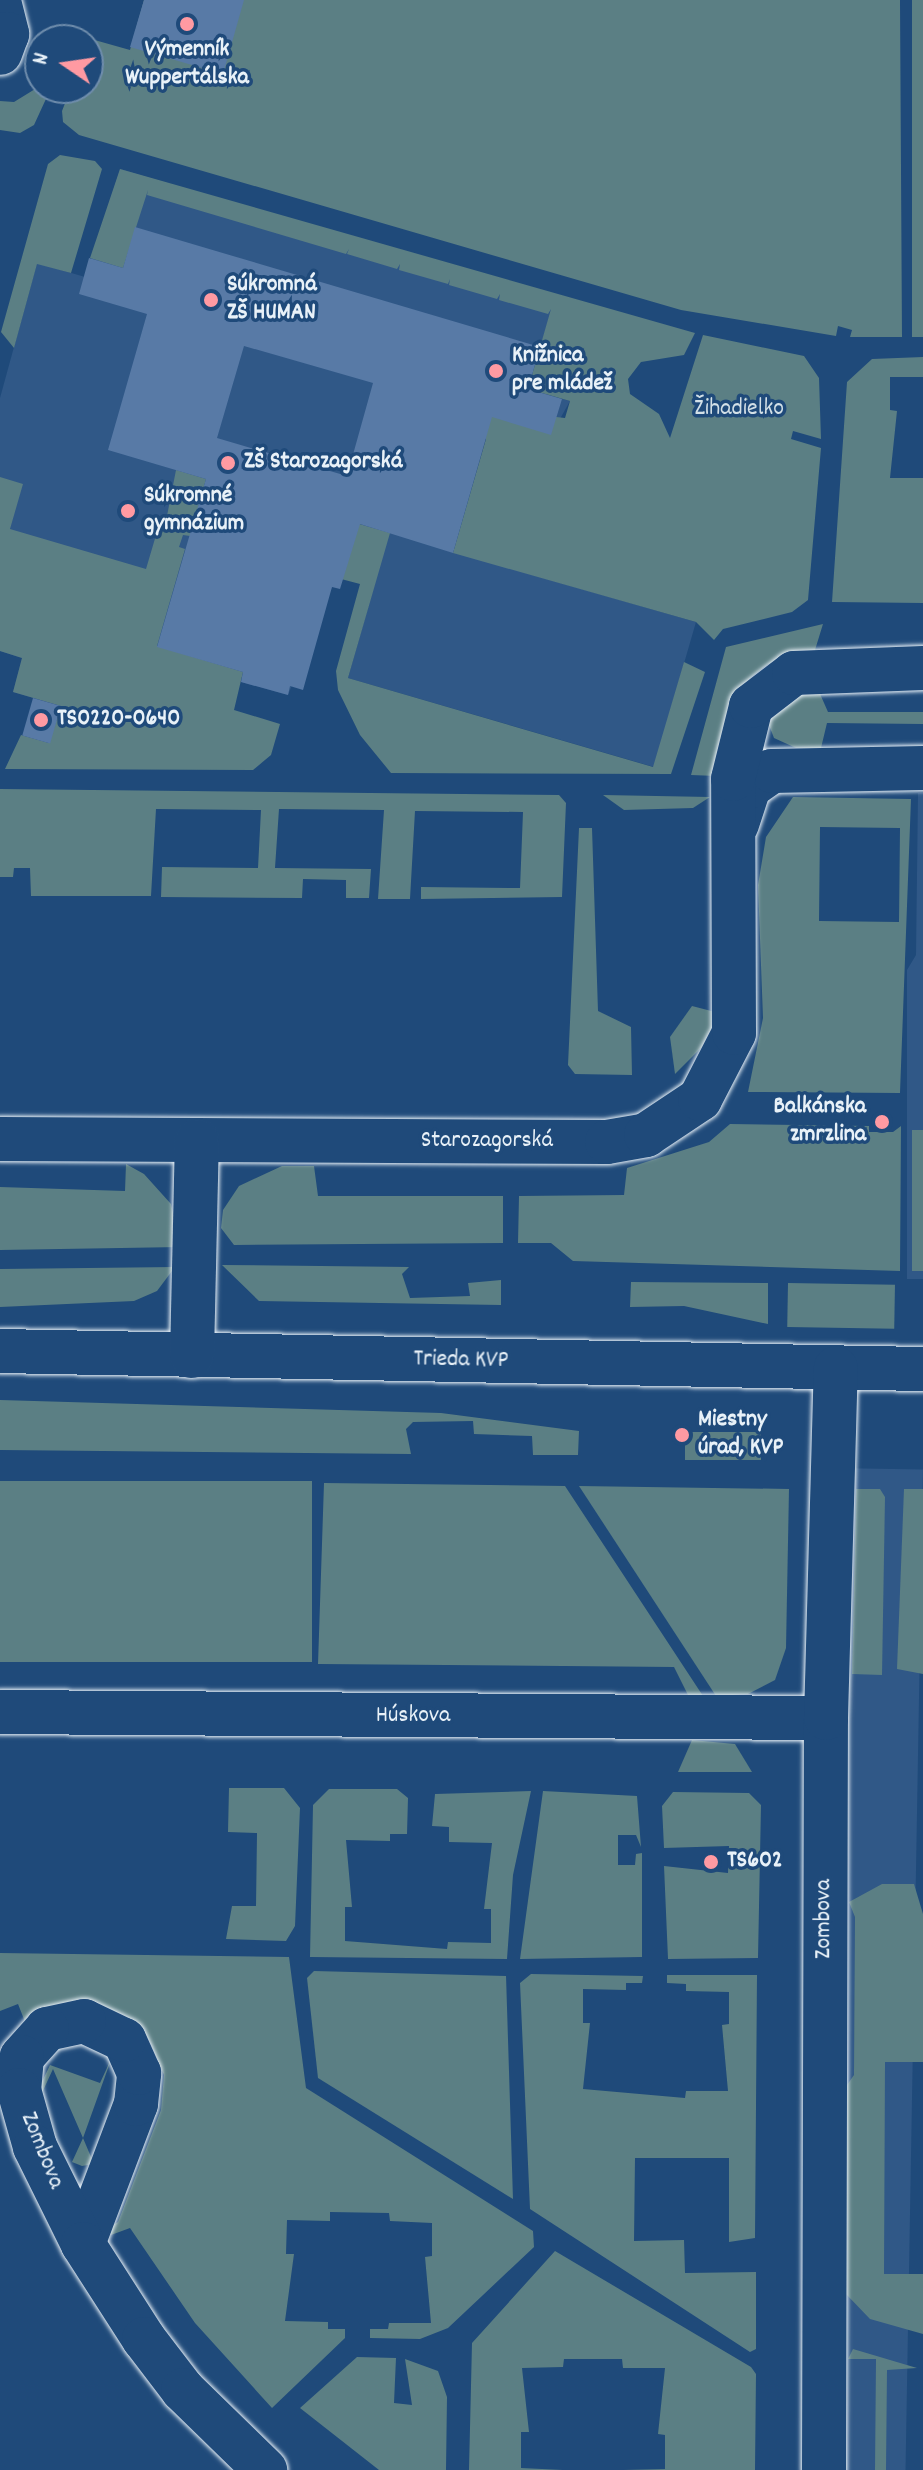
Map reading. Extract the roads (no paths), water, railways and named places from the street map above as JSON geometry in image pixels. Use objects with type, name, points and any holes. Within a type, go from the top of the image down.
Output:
[{"type":"street","points":[[0,5],[7,34],[0,53]]},
{"type":"street","name":"Starozagorská","points":[[0,1139],[607,1142],[646,1135],[674,1120],[716,1079],[734,1033],[731,846],[736,750],[761,694],[782,677],[813,669],[923,668]]},
{"type":"street","name":"Starozagorská","points":[[731,846],[744,796],[763,774],[799,767],[923,768]]},
{"type":"street","points":[[192,1356],[197,1141]]},
{"type":"street","name":"Trieda KVP","points":[[0,1351],[923,1369]]},
{"type":"street","name":"Zombova","points":[[824,2470],[826,1718],[836,1368]]},
{"type":"street","name":"Húskova","points":[[0,1712],[826,1718]]},
{"type":"street","points":[[83,2244],[183,2390],[265,2470]]},
{"type":"place","name":"Výmenník Wuppertálska","points":[[187,24]]},
{"type":"place","name":"Súkromná ZŠ HUMAN","points":[[211,300]]},
{"type":"place","name":"Knižnica pre mládež","points":[[496,371]]},
{"type":"place","name":"ZŠ Starozagorská","points":[[228,463]]},
{"type":"place","name":"Súkromné gymnázium","points":[[128,511]]},
{"type":"place","name":"TS0220-0640","points":[[41,720]]},
{"type":"place","name":"Balkánska zmrzlina","points":[[882,1122]]},
{"type":"place","name":"Miestny úrad, KVP","points":[[682,1435]]},
{"type":"place","name":"TS602","points":[[711,1862]]},
{"type":"park label","name":"Žihadielko","points":[[739,410]]}]
